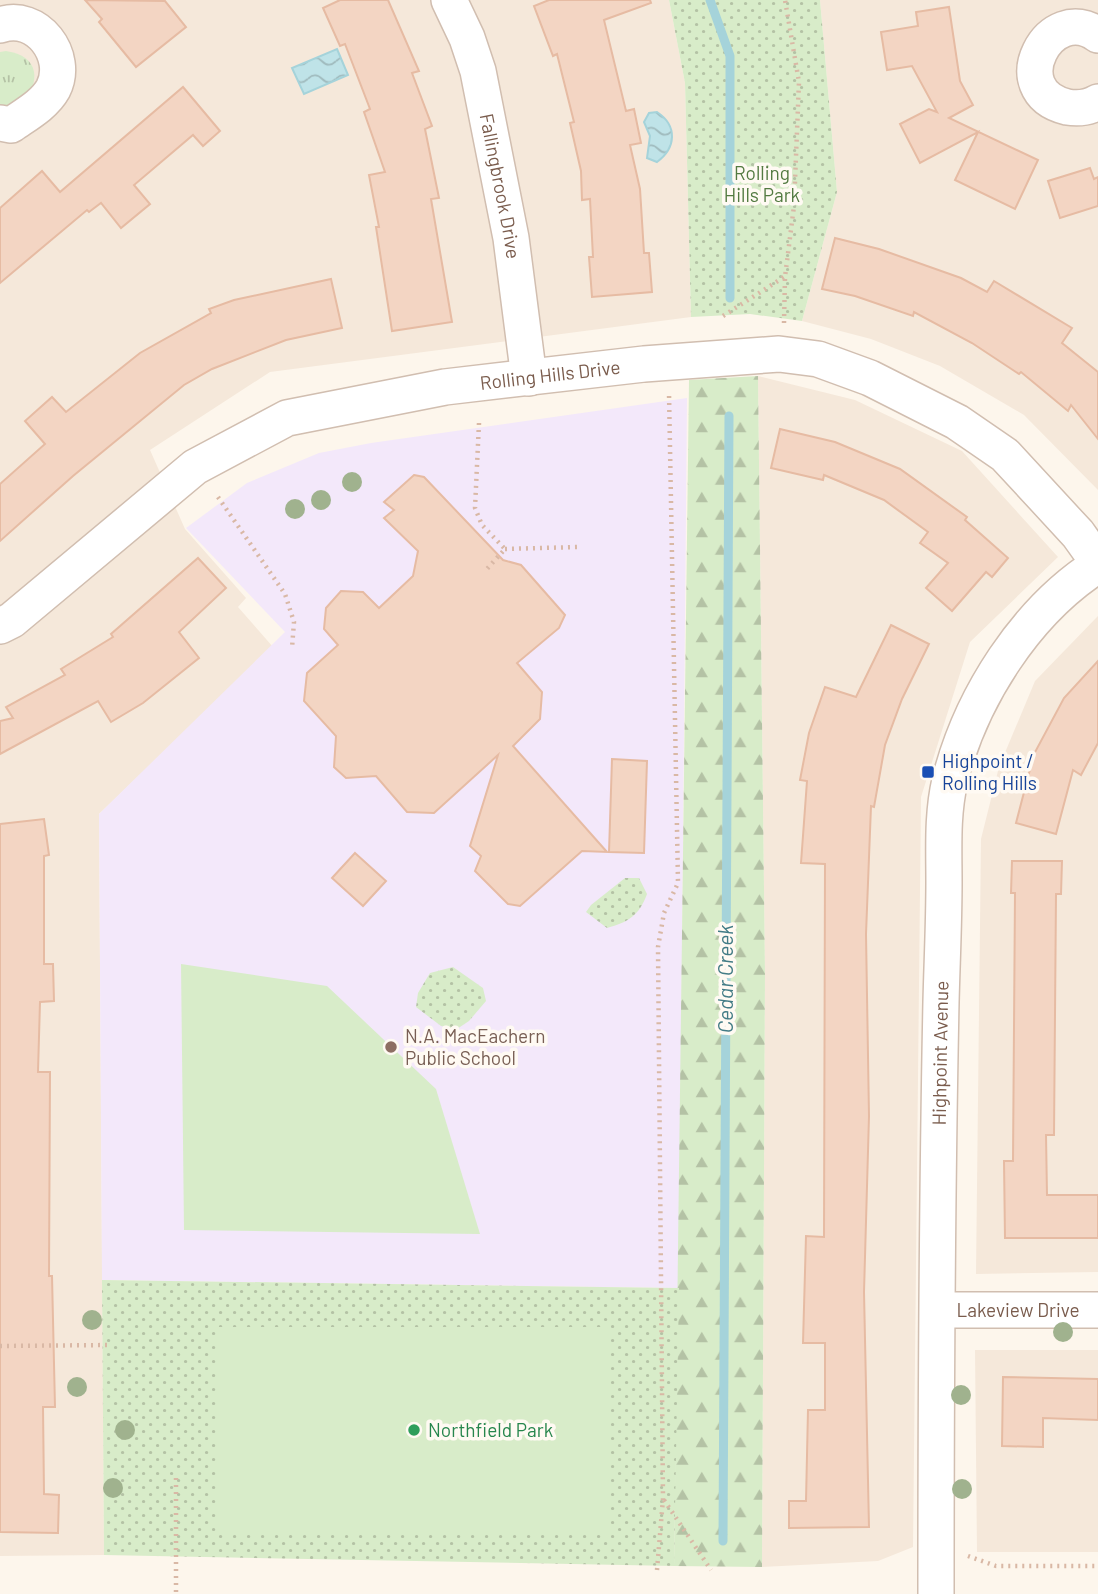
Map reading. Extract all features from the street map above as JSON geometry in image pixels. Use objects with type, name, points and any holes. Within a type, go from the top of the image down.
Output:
[{"type":"street","name":"Fallingbrook Drive","points":[[449,0],[478,71],[511,238],[529,378]]},
{"type":"street","points":[[1079,21],[1048,37],[1034,62],[1035,76],[1045,96],[1056,104],[1077,109],[1098,102]]},
{"type":"street","points":[[0,25],[28,25],[46,38],[57,60],[56,81],[51,93],[4,127]]},
{"type":"street","name":"Rolling Hills Drive","points":[[0,626],[12,620],[195,467],[287,418],[445,387],[645,364],[779,354],[818,359],[870,378],[957,422],[1005,455],[1078,534],[1098,563]]},
{"type":"street","name":"Highpoint Avenue","points":[[936,1594],[944,880],[942,828],[950,782],[976,712],[1011,650],[1071,583],[1098,563]]},
{"type":"street","name":"Lakeview Drive","points":[[938,1310],[1098,1310]]},
{"type":"path","points":[[779,354],[794,206],[799,82],[785,0]]},
{"type":"path","points":[[723,316],[785,277]]},
{"type":"path","points":[[657,1570],[663,1499],[658,947],[664,913],[678,883],[668,382]]},
{"type":"path","points":[[479,423],[475,508],[482,525],[505,549]]},
{"type":"path","points":[[218,497],[285,594],[295,622],[292,648]]},
{"type":"path","points":[[486,570],[505,549],[577,547]]},
{"type":"path","points":[[0,1346],[112,1345]]},
{"type":"path","points":[[176,1478],[176,1594]]},
{"type":"path","points":[[663,1499],[711,1570]]},
{"type":"path","points":[[965,1554],[996,1566],[1098,1566]]},
{"type":"shaded area","points":[[0,0],[669,0],[685,83],[691,317],[270,372],[150,450],[185,529],[246,598],[238,607],[273,647],[99,814],[104,1555],[0,1556]]},
{"type":"shaded area","points":[[820,0],[1098,0],[1098,490],[1024,415],[940,366],[871,339],[802,321],[837,192]]},
{"type":"shaded area","points":[[758,376],[855,400],[962,451],[1058,557],[970,642],[921,797],[913,1547],[878,1561],[762,1567],[765,974]]},
{"type":"shaded area","name":"N.A. MacEachern Public School","points":[[687,398],[679,1288],[102,1280],[99,814],[285,632],[186,528],[247,483],[319,453],[371,443]]},
{"type":"shaded area","points":[[1098,616],[1098,1272],[976,1274],[981,839],[999,767],[1035,681]]},
{"type":"shaded area","points":[[975,1350],[1098,1350],[1098,1552],[977,1552]]},
{"type":"green space","name":"Rolling Hills Park","points":[[669,0],[820,0],[837,192],[802,321],[750,314],[691,317],[685,83]]},
{"type":"green space","points":[[6,51],[26,58],[34,71],[34,79],[22,104],[0,108],[0,52]]},
{"type":"green space","points":[[758,376],[765,974],[762,1567],[674,1566],[689,380]]},
{"type":"green space","points":[[625,878],[639,878],[647,894],[632,917],[607,928],[586,912]]},
{"type":"green space","points":[[181,964],[327,986],[436,1089],[480,1234],[184,1230]]},
{"type":"green space","points":[[453,967],[483,988],[486,1001],[469,1021],[457,1029],[441,1026],[416,1007],[418,993],[430,973]]},
{"type":"green space","name":"Northfield Park","points":[[102,1280],[679,1288],[674,1566],[104,1555]]},
{"type":"green space","name":"Northfield Park","points":[[218,1327],[610,1327],[610,1534],[218,1534]]},
{"type":"water","points":[[337,49],[348,75],[304,94],[292,68]]},
{"type":"water","points":[[657,112],[669,124],[672,137],[668,150],[657,162],[647,158],[650,136],[644,122],[649,113]]},
{"type":"building","points":[[85,0],[165,1],[186,27],[136,67],[99,22],[102,19]]},
{"type":"building","points":[[340,0],[388,0],[419,71],[412,73],[432,126],[425,129],[439,198],[431,199],[452,322],[392,331],[376,227],[379,227],[369,175],[385,172],[364,112],[370,109],[345,44],[340,46],[323,8]]},
{"type":"building","points":[[549,0],[650,0],[651,3],[604,20],[626,111],[634,109],[641,143],[630,145],[640,189],[644,253],[649,253],[652,292],[592,297],[589,257],[593,257],[590,199],[582,200],[581,171],[570,123],[574,122],[557,54],[553,56],[534,6]]},
{"type":"building","points":[[949,7],[960,81],[973,105],[949,118],[1038,160],[1015,209],[955,180],[978,132],[920,163],[900,124],[929,109],[937,112],[912,66],[887,70],[881,32],[918,26],[916,12]]},
{"type":"building","points":[[183,87],[220,131],[203,146],[193,135],[134,185],[150,204],[121,228],[101,203],[89,212],[87,210],[0,283],[0,208],[42,171],[60,192]]},
{"type":"building","points":[[1090,168],[1094,179],[1098,177],[1098,206],[1060,218],[1048,181]]},
{"type":"building","points":[[835,238],[879,249],[961,278],[987,292],[994,281],[1072,328],[1062,343],[1098,372],[1098,439],[1071,405],[1068,411],[1021,372],[1019,374],[972,343],[914,312],[913,316],[855,296],[822,289]]},
{"type":"building","points":[[331,279],[342,328],[286,340],[212,369],[184,385],[73,476],[0,541],[0,484],[45,444],[25,421],[52,397],[66,412],[140,353],[211,313],[209,309],[234,300]]},
{"type":"building","points":[[780,429],[835,442],[900,469],[967,517],[965,520],[1008,558],[992,577],[986,572],[952,611],[926,588],[948,563],[920,543],[928,532],[884,500],[824,475],[823,480],[771,468]]},
{"type":"building","points":[[414,475],[424,477],[503,560],[521,565],[565,615],[559,628],[517,663],[542,692],[540,719],[513,746],[607,852],[582,851],[520,906],[508,904],[475,871],[481,856],[470,846],[498,755],[434,813],[407,812],[376,776],[346,778],[334,767],[336,736],[304,701],[307,673],[338,645],[324,629],[326,608],[341,591],[363,592],[379,608],[413,576],[418,551],[384,518],[394,510],[384,502]]},
{"type":"building","points":[[198,558],[226,588],[179,632],[199,658],[143,703],[111,722],[98,701],[0,754],[0,721],[13,718],[6,707],[65,675],[61,669],[113,637],[111,634]]},
{"type":"building","points":[[891,625],[929,644],[902,699],[885,745],[874,807],[871,806],[866,934],[869,1116],[864,1292],[869,1527],[789,1528],[789,1501],[806,1501],[808,1410],[825,1410],[825,1343],[803,1343],[806,1236],[824,1237],[825,864],[801,863],[807,781],[800,780],[809,733],[825,687],[856,697]]},
{"type":"building","points":[[1098,661],[1098,743],[1081,775],[1073,770],[1056,834],[1016,823],[1034,754],[1064,698]]},
{"type":"building","points":[[612,759],[647,761],[644,853],[609,852]]},
{"type":"building","points":[[44,819],[49,855],[44,856],[44,964],[53,964],[54,1001],[40,1002],[38,1072],[50,1072],[49,1276],[52,1276],[55,1407],[43,1407],[44,1494],[59,1495],[58,1533],[0,1532],[0,824]]},
{"type":"building","points":[[355,853],[386,881],[363,906],[332,878]]},
{"type":"building","points":[[1012,861],[1062,861],[1061,894],[1056,894],[1054,1135],[1046,1135],[1047,1195],[1098,1195],[1098,1238],[1005,1238],[1004,1161],[1013,1161],[1015,893],[1011,893]]},
{"type":"building","points":[[1003,1377],[1098,1379],[1098,1420],[1043,1418],[1043,1447],[1002,1446]]},
{"type":"waterway","name":"Cedar Creek","points":[[710,0],[730,56],[730,298]]},
{"type":"waterway","name":"Cedar Creek","points":[[723,1541],[729,416]]},
{"type":"place","name":"Highpoint / Rolling Hills","points":[[928,772]]},
{"type":"place","name":"N.A. MacEachern Public School","points":[[391,1047]]},
{"type":"place","name":"Northfield Park","points":[[414,1430]]}]
